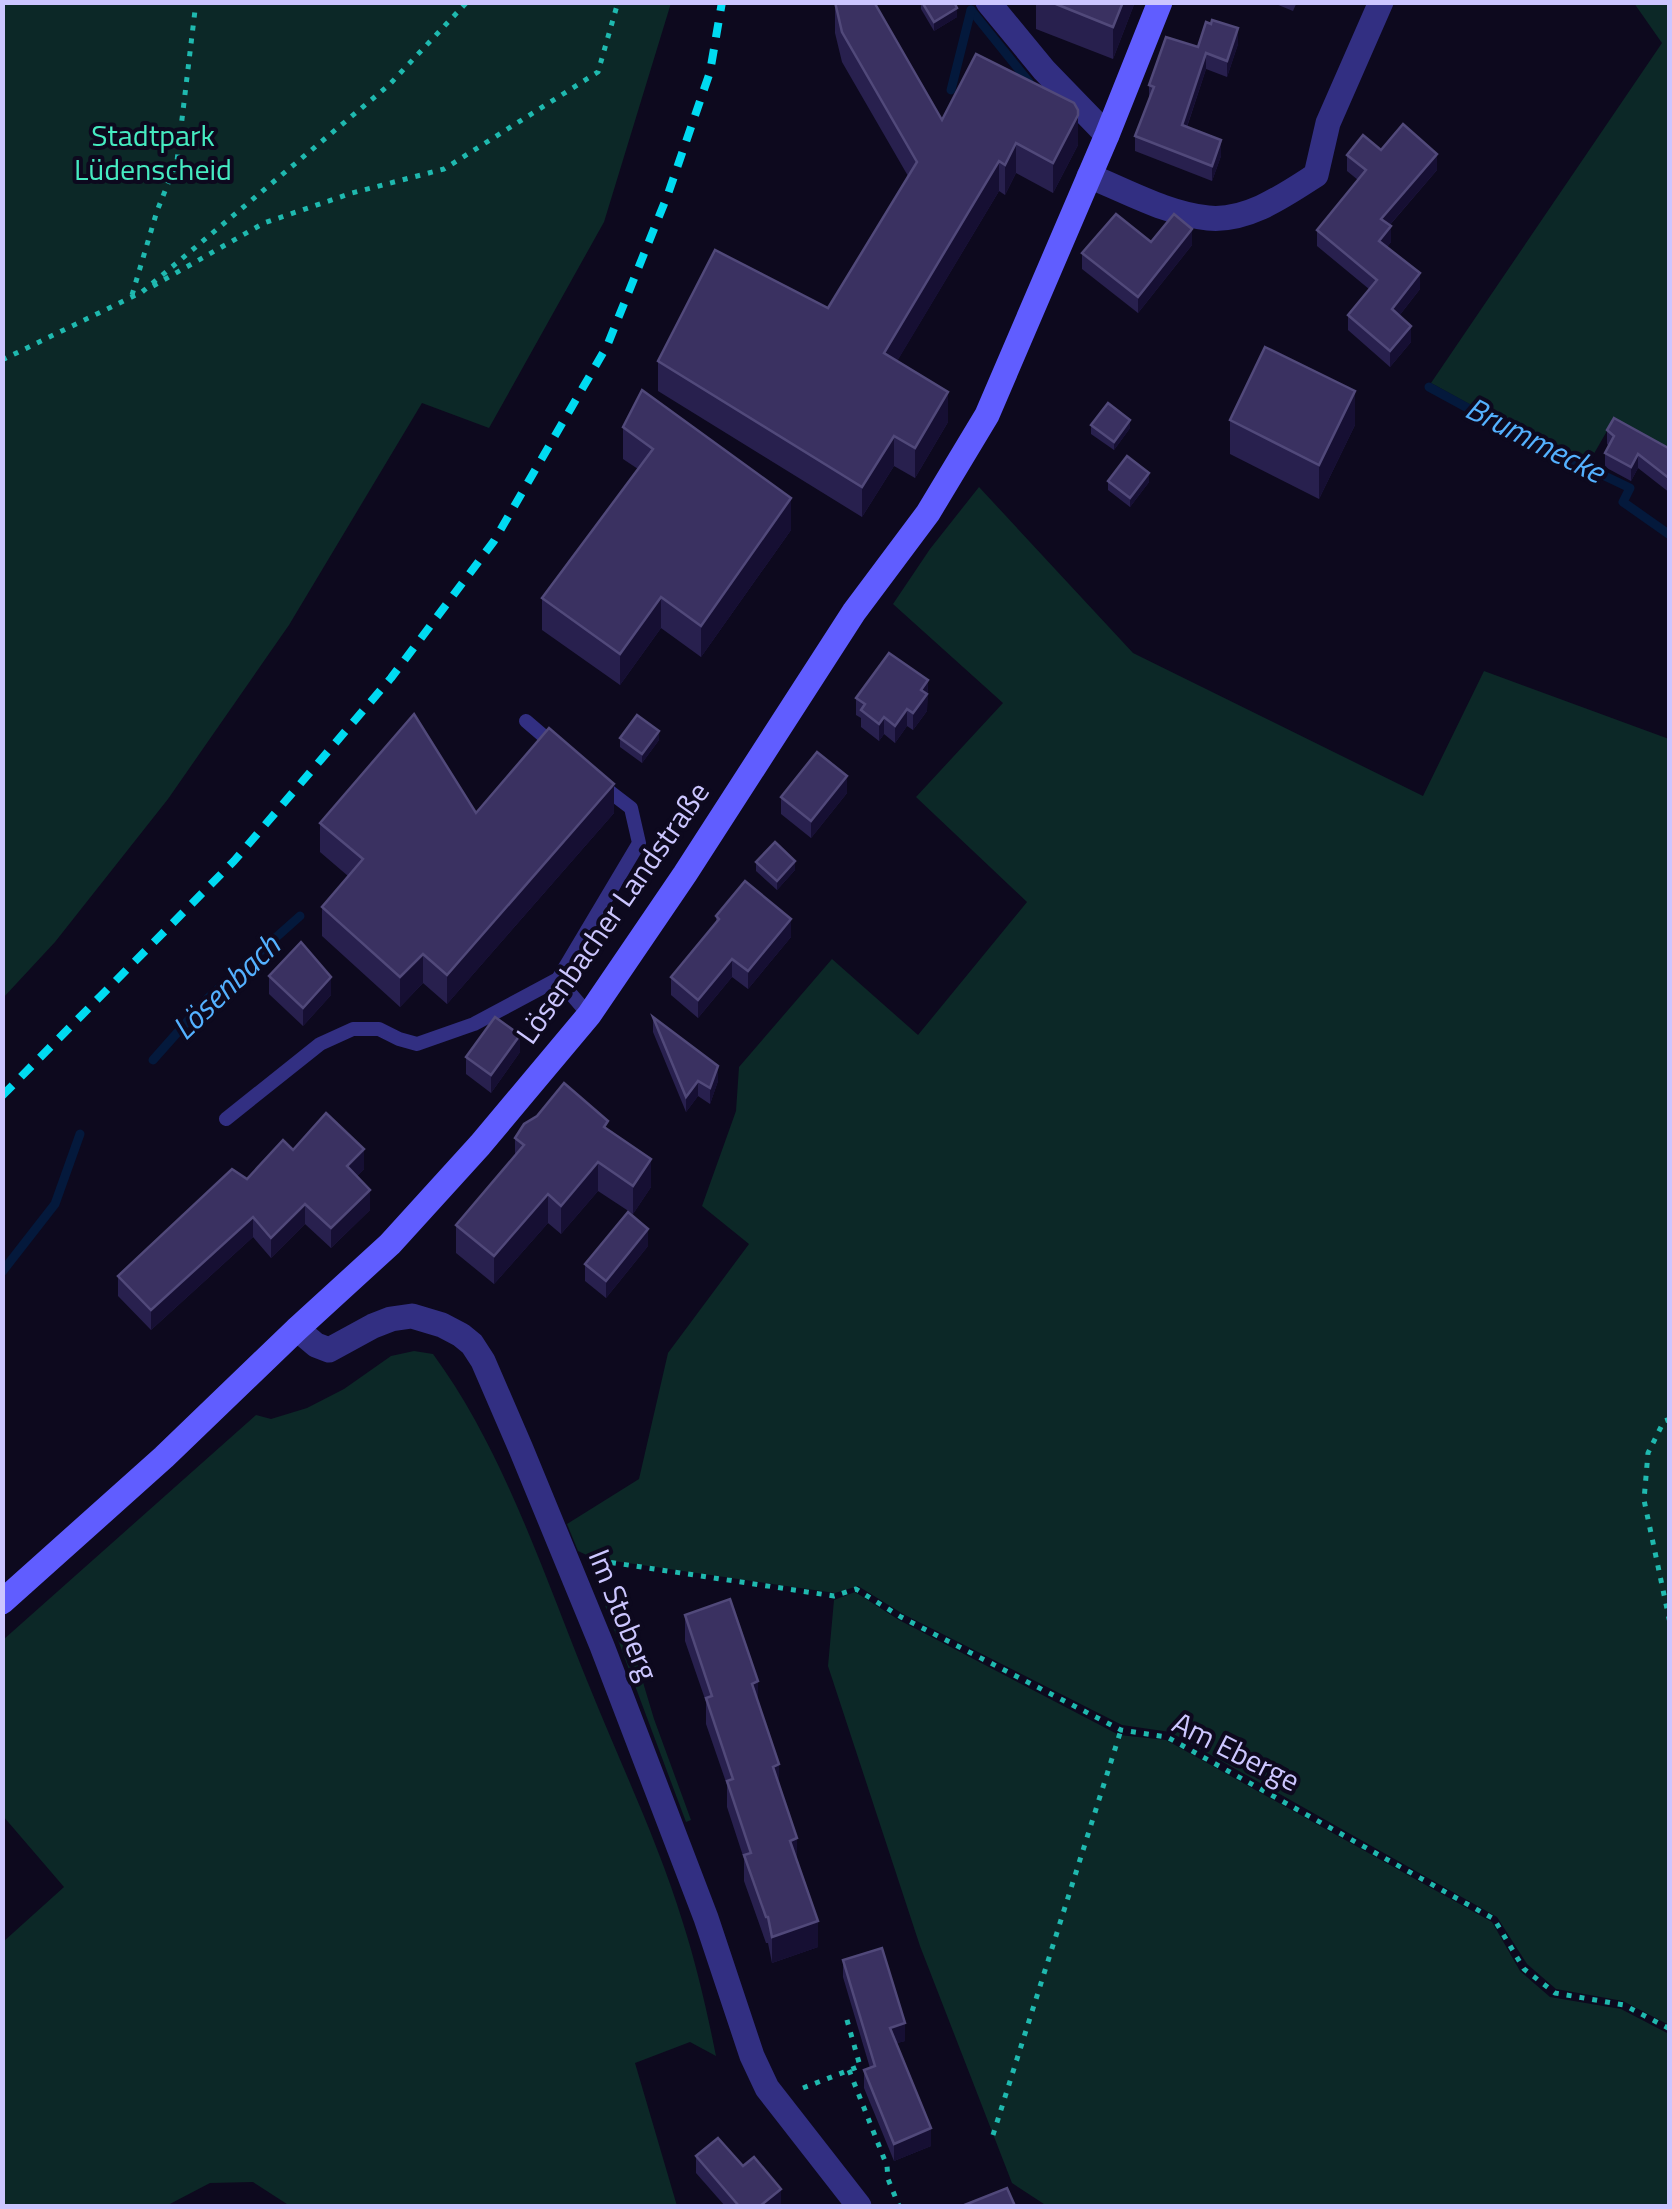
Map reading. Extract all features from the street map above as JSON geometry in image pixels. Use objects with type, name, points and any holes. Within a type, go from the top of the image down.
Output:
[{"type":"main road","name":"Lösenbacher Landstraße","points":[[2,1602],[164,1457],[390,1244],[589,1015],[854,612],[928,513],[988,415],[1160,2]]},
{"type":"street","points":[[988,2],[1044,70],[1107,135]]},
{"type":"street","points":[[1089,176],[1172,211],[1209,218],[1227,218],[1285,196],[1316,175],[1328,123],[1381,2]]},
{"type":"street","name":"Im Stoberg","points":[[297,1329],[329,1350],[373,1326],[412,1316],[442,1325],[472,1344],[522,1449],[570,1568],[706,1918],[766,2088],[859,2206]]},
{"type":"lane","points":[[526,721],[570,758]]},
{"type":"lane","points":[[226,1119],[320,1044],[353,1028],[379,1029],[417,1044],[474,1024],[558,979],[639,843],[630,808],[584,771]]},
{"type":"lane","points":[[558,979],[589,1015]]},
{"type":"path","points":[[132,298],[176,161],[196,2]]},
{"type":"path","points":[[142,292],[389,85],[467,2]]},
{"type":"path","points":[[2,360],[132,298],[264,223],[352,193],[444,170],[598,72],[618,2]]},
{"type":"path","points":[[1670,1420],[1664,1422],[1648,1453],[1644,1500],[1670,1623]]},
{"type":"path","name":"Am Eberge","points":[[570,1568],[608,1562],[778,1590],[834,1596],[856,1589],[901,1617],[1121,1730],[1167,1737],[1494,1919],[1524,1968],[1554,1992],[1624,2005],[1670,2029]]},
{"type":"path","points":[[994,2135],[1121,1730]]},
{"type":"path","points":[[774,2098],[860,2066],[845,2013]]},
{"type":"path","points":[[848,2070],[899,2206]]},
{"type":"green space","name":"Stadtpark Lüdenscheid","points":[[2,3],[671,3],[604,222],[489,428],[422,403],[289,625],[168,799],[55,942],[3,998]]},
{"type":"green space","points":[[1634,3],[1669,3],[1669,459],[1607,431],[1588,464],[1431,383],[1662,43]]},
{"type":"green space","points":[[979,487],[1133,653],[1423,796],[1484,671],[1669,739],[1669,2025],[1623,2001],[1556,1989],[1527,1964],[1497,1917],[1170,1732],[1122,1725],[903,1614],[858,1586],[835,1593],[593,1558],[578,1551],[567,1524],[639,1479],[668,1353],[749,1244],[702,1206],[736,1111],[739,1067],[832,959],[918,1035],[1027,902],[916,797],[1003,703],[893,604]]},
{"type":"green space","points":[[414,1351],[433,1354],[481,1430],[501,1471],[650,1832],[683,1923],[716,2056],[690,2042],[635,2063],[677,2206],[290,2206],[253,2182],[210,2183],[166,2206],[3,2206],[3,1942],[64,1887],[3,1816],[3,1640],[256,1415],[271,1419],[307,1408],[344,1389],[391,1356]]},
{"type":"green space","points":[[609,1592],[616,1592],[654,1719],[691,1820],[686,1822],[603,1600]]},
{"type":"green space","points":[[855,1592],[899,1620],[1119,1735],[1166,1740],[1492,1922],[1520,1971],[1550,1997],[1621,2009],[1669,2034],[1669,2206],[1047,2206],[1012,2183],[920,1946],[828,1666],[834,1600]]},
{"type":"building","points":[[835,2],[874,2],[942,120],[976,54],[1074,103],[1078,110],[1053,163],[1016,143],[1005,165],[999,161],[884,353],[948,392],[915,448],[894,436],[862,487],[658,361],[715,250],[828,308],[917,162],[842,32]]},
{"type":"building","points":[[922,2],[954,2],[957,8],[934,22]]},
{"type":"building","points":[[1051,2],[1123,2],[1113,27]]},
{"type":"building","points":[[1212,20],[1238,28],[1227,61],[1206,53],[1182,125],[1221,140],[1212,166],[1135,136],[1154,87],[1149,85],[1166,37],[1198,47],[1206,22],[1211,24]]},
{"type":"building","points":[[1403,124],[1437,154],[1381,219],[1391,226],[1379,241],[1420,273],[1392,309],[1411,326],[1390,351],[1348,315],[1377,280],[1317,230],[1366,170],[1347,155],[1363,135],[1381,150]]},
{"type":"building","points":[[1116,214],[1151,242],[1174,214],[1192,229],[1138,297],[1082,253]]},
{"type":"building","points":[[1265,347],[1355,391],[1319,465],[1230,420]]},
{"type":"building","points":[[642,390],[791,498],[701,626],[661,597],[620,654],[542,598],[653,449],[623,427]]},
{"type":"building","points":[[1108,403],[1130,420],[1114,442],[1091,425]]},
{"type":"building","points":[[1614,418],[1670,449],[1670,479],[1638,454],[1631,467],[1605,453],[1614,436],[1607,430]]},
{"type":"building","points":[[1127,456],[1149,473],[1130,498],[1108,481]]},
{"type":"building","points":[[889,653],[928,680],[921,690],[927,694],[913,713],[907,709],[895,726],[884,717],[879,724],[861,710],[865,704],[856,698]]},
{"type":"building","points":[[414,714],[476,813],[549,728],[614,784],[447,975],[423,954],[400,977],[322,907],[363,859],[320,823]]},
{"type":"building","points":[[637,715],[659,731],[642,754],[620,738]]},
{"type":"building","points":[[817,752],[847,776],[811,821],[781,797]]},
{"type":"building","points":[[775,842],[795,861],[777,881],[756,862]]},
{"type":"building","points":[[745,881],[791,919],[748,971],[732,959],[698,1000],[671,977]]},
{"type":"building","points":[[301,942],[331,977],[303,1008],[269,976]]},
{"type":"building","points":[[495,1017],[520,1035],[491,1075],[466,1057]]},
{"type":"building","points":[[653,1017],[718,1066],[710,1088],[698,1081],[686,1097]]},
{"type":"building","points":[[564,1083],[608,1121],[604,1127],[651,1159],[633,1186],[598,1162],[561,1206],[548,1194],[494,1256],[456,1225],[524,1145],[515,1138],[524,1124],[537,1116]]},
{"type":"building","points":[[326,1113],[364,1149],[347,1166],[370,1190],[331,1228],[305,1204],[271,1238],[253,1217],[151,1310],[118,1276],[232,1169],[247,1179],[283,1140],[293,1150]]},
{"type":"building","points":[[628,1212],[648,1229],[606,1281],[585,1264]]},
{"type":"building","points":[[730,1599],[758,1681],[752,1684],[779,1764],[773,1767],[797,1838],[790,1841],[818,1921],[772,1937],[744,1855],[751,1853],[727,1781],[733,1779],[706,1698],[712,1696],[685,1615]]},
{"type":"building","points":[[882,1948],[905,2023],[890,2028],[931,2128],[894,2144],[864,2070],[875,2066],[843,1960]]},
{"type":"building","points":[[718,2138],[743,2166],[754,2157],[781,2189],[760,2206],[739,2206],[696,2156]]},
{"type":"building","points":[[1007,2188],[1015,2206],[962,2206]]},
{"type":"waterway","name":"Brummecke","points":[[971,10],[1029,82]]},
{"type":"waterway","name":"Lösenbach","points":[[951,90],[971,10]]},
{"type":"waterway","name":"Brummecke","points":[[1429,387],[1630,488],[1623,502],[1670,535]]},
{"type":"waterway","name":"Lösenbach","points":[[153,1060],[208,998],[300,916]]},
{"type":"waterway","name":"Lösenbach","points":[[2,1272],[55,1204],[80,1134]]},
{"type":"railway","points":[[2,1096],[234,861],[391,678],[494,541],[607,346],[668,194],[710,72],[722,2]]}]
